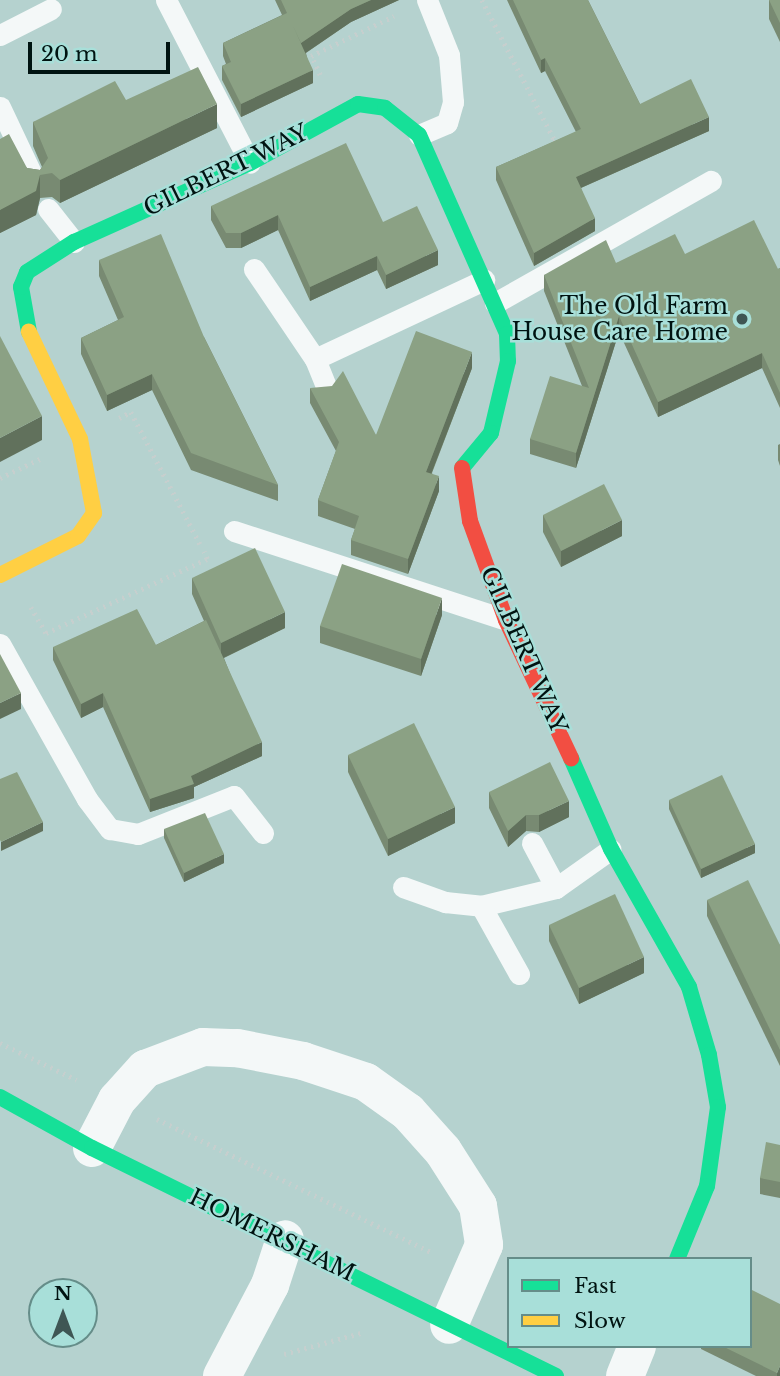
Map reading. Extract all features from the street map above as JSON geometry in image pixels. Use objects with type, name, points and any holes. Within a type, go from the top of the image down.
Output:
[{"type":"street","name":"GILBERT WAY","points":[[0,575],[78,536],[94,513],[80,439],[25,322],[21,287],[36,265],[74,242],[250,163],[358,104],[385,108],[419,135],[507,334],[508,361],[491,433],[460,471],[470,520],[506,620],[536,677],[611,849],[689,986],[709,1055],[718,1107],[708,1186],[678,1257]]},
{"type":"street","points":[[93,1148],[117,1100],[145,1069],[203,1047],[237,1048],[303,1061],[366,1082],[408,1112],[443,1151],[478,1206],[484,1245],[449,1325]]},
{"type":"street","name":"HOMERSHAM","points":[[0,1097],[93,1148],[285,1239],[449,1325],[556,1376]]},
{"type":"street","points":[[228,1364],[271,1285],[285,1239]]},
{"type":"street","points":[[625,1376],[636,1348]]},
{"type":"lane","points":[[166,0],[250,163]]},
{"type":"lane","points":[[419,135],[447,123],[453,102],[449,55],[427,0]]},
{"type":"lane","points":[[0,35],[51,9]]},
{"type":"lane","points":[[0,107],[35,181]]},
{"type":"lane","points":[[495,303],[711,181]]},
{"type":"lane","points":[[48,209],[74,242]]},
{"type":"lane","points":[[254,269],[315,359],[327,389]]},
{"type":"lane","points":[[315,359],[484,280]]},
{"type":"lane","points":[[234,531],[506,620]]},
{"type":"lane","points":[[0,644],[87,799],[110,829],[138,834],[234,796],[263,833]]},
{"type":"lane","points":[[533,843],[556,888]]},
{"type":"lane","points":[[403,887],[446,902],[481,906],[556,888],[611,849]]},
{"type":"lane","points":[[481,906],[519,974]]},
{"type":"path","points":[[482,0],[555,141],[543,147]]},
{"type":"path","points":[[338,114],[311,56],[403,11]]},
{"type":"path","points":[[0,1043],[474,1273]]},
{"type":"path","points":[[228,1364],[262,1361],[361,1333]]},
{"type":"building","points":[[281,0],[371,0],[351,9],[301,43],[293,26],[313,70],[241,104],[222,66],[231,62],[223,43],[287,13]]},
{"type":"building","points":[[513,0],[588,0],[640,104],[691,79],[709,117],[576,177],[595,218],[534,253],[496,167],[581,129],[545,58],[541,60]]},
{"type":"building","points":[[769,0],[780,0],[780,23]]},
{"type":"building","points":[[198,67],[217,104],[60,180],[52,173],[40,175],[36,191],[0,210],[0,139],[9,134],[27,168],[40,170],[48,158],[33,122],[115,81],[126,100]]},
{"type":"building","points":[[346,143],[383,222],[417,206],[438,250],[386,275],[377,256],[310,287],[278,215],[241,233],[226,233],[211,206]]},
{"type":"building","points":[[754,220],[778,269],[780,268],[780,393],[762,353],[658,402],[619,316],[576,453],[530,439],[550,376],[589,388],[544,275],[606,240],[616,263],[675,234],[685,254]]},
{"type":"building","points":[[161,234],[204,337],[278,485],[191,453],[152,374],[107,395],[81,338],[124,317],[99,260]]},
{"type":"building","points":[[416,331],[472,352],[426,472],[439,476],[408,559],[351,540],[359,516],[318,500],[339,442],[310,388],[332,386],[343,371],[376,435]]},
{"type":"building","points":[[0,336],[42,416],[0,438]]},
{"type":"building","points":[[604,484],[622,520],[561,551],[543,515]]},
{"type":"building","points":[[255,548],[285,612],[221,643],[192,578]]},
{"type":"building","points":[[342,564],[442,598],[421,659],[320,626]]},
{"type":"building","points":[[137,609],[156,645],[206,620],[262,742],[191,776],[194,784],[150,799],[103,693],[81,704],[53,647]]},
{"type":"building","points":[[0,654],[21,693],[0,703]]},
{"type":"building","points":[[414,723],[455,807],[388,839],[348,755]]},
{"type":"building","points":[[550,762],[569,801],[539,815],[526,815],[508,831],[489,792]]},
{"type":"building","points":[[17,772],[43,822],[1,842],[0,779]]},
{"type":"building","points":[[722,775],[755,844],[701,869],[669,800]]},
{"type":"building","points":[[205,813],[224,854],[184,873],[164,829]]},
{"type":"building","points":[[748,880],[780,945],[780,1050],[707,900]]},
{"type":"building","points":[[615,894],[644,957],[579,988],[549,925]]},
{"type":"building","points":[[766,1142],[780,1145],[780,1182],[760,1178]]},
{"type":"building","points":[[752,1290],[780,1304],[780,1366],[777,1373],[726,1348],[752,1348]]},
{"type":"traffic: fast","points":[[29,332],[21,287],[27,272],[74,242],[250,163],[358,104],[385,108],[419,135],[507,334],[508,361],[491,433],[462,468]]},
{"type":"traffic: fast","points":[[571,758],[611,849],[689,987],[709,1055],[718,1107],[707,1186],[678,1257]]},
{"type":"traffic: fast","points":[[0,1097],[92,1148],[556,1376]]},
{"type":"traffic: slow","points":[[0,575],[78,536],[94,513],[80,439],[29,332]]},
{"type":"traffic: jam","points":[[462,468],[470,521],[506,620],[571,758]]},
{"type":"place","name":"The Old Farm House Care Home","points":[[742,319]]}]
